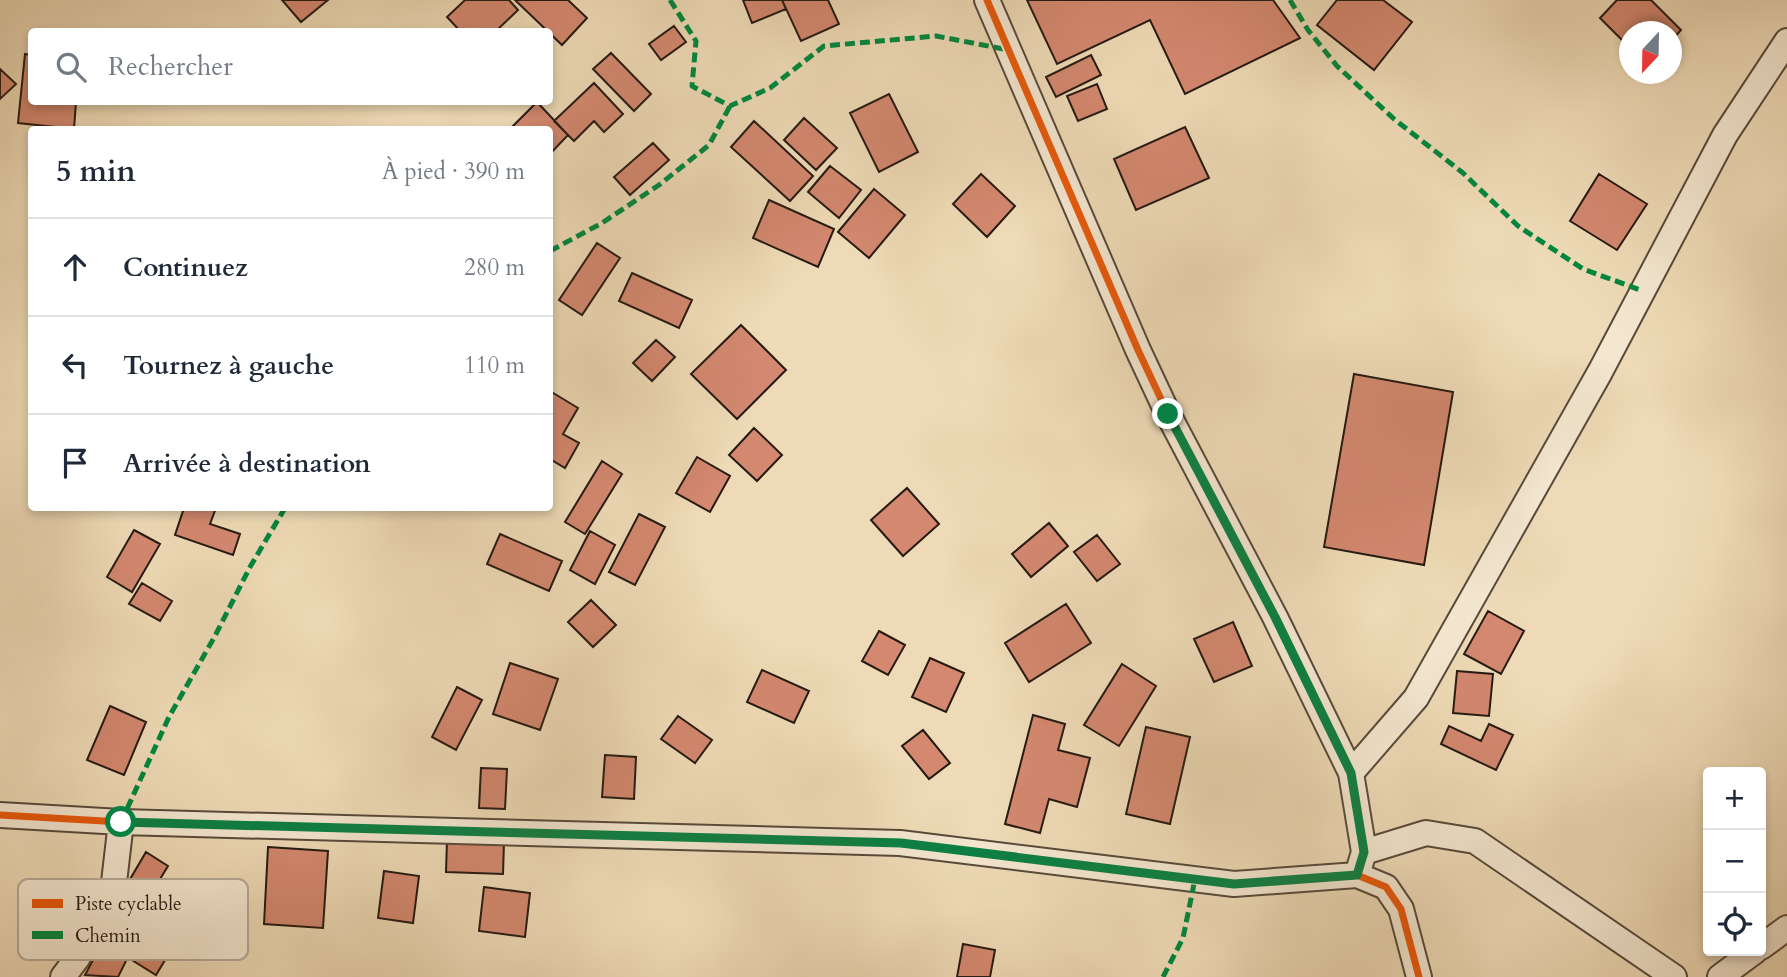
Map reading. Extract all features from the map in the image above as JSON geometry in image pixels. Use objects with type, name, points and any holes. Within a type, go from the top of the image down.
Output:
[{"type":"street","points":[[987,0],[1168,414],[1275,617],[1351,773],[1360,863],[1385,887],[1401,909],[1419,977]]},
{"type":"street","points":[[1351,773],[1416,698],[1600,372],[1724,135],[1787,41]]},
{"type":"street","points":[[0,815],[121,822],[901,843],[1234,884],[1360,863],[1426,833],[1475,841],[1674,977]]},
{"type":"street","points":[[114,879],[121,822]]},
{"type":"street","points":[[1766,943],[1787,928]]},
{"type":"street","points":[[1720,977],[1748,956]]},
{"type":"street","points":[[63,977],[76,960]]},
{"type":"building","points":[[282,0],[328,0],[301,22]]},
{"type":"building","points":[[465,0],[509,0],[518,10],[499,28],[457,28],[447,17]]},
{"type":"building","points":[[515,0],[568,0],[587,18],[562,45],[553,36],[553,28],[544,28]]},
{"type":"building","points":[[743,0],[782,0],[786,9],[752,23]]},
{"type":"building","points":[[782,0],[828,0],[839,24],[801,41]]},
{"type":"building","points":[[1027,0],[1273,0],[1300,38],[1185,94],[1150,20],[1057,64]]},
{"type":"building","points":[[1337,0],[1383,0],[1412,22],[1374,70],[1317,25]]},
{"type":"building","points":[[1617,0],[1651,0],[1672,21],[1619,21],[1619,37],[1600,18]]},
{"type":"building","points":[[674,26],[686,42],[661,60],[649,44]]},
{"type":"building","points":[[611,53],[651,94],[634,111],[593,69]]},
{"type":"building","points":[[25,54],[28,54],[28,105],[76,105],[74,126],[18,123]]},
{"type":"building","points":[[1091,55],[1101,75],[1056,97],[1046,77]]},
{"type":"building","points":[[0,69],[16,84],[0,99]]},
{"type":"building","points":[[594,83],[623,114],[604,132],[594,121],[574,141],[554,121]]},
{"type":"building","points":[[1097,84],[1107,109],[1078,121],[1067,96]]},
{"type":"building","points":[[889,94],[918,152],[879,172],[850,113]]},
{"type":"building","points":[[534,105],[540,105],[568,135],[553,151],[553,126],[513,126]]},
{"type":"building","points":[[804,118],[837,148],[816,170],[784,140]]},
{"type":"building","points":[[754,121],[813,176],[790,201],[731,147]]},
{"type":"building","points":[[1185,127],[1209,178],[1136,210],[1114,159]]},
{"type":"building","points":[[653,143],[669,160],[630,195],[614,177]]},
{"type":"building","points":[[830,166],[861,190],[839,218],[808,192]]},
{"type":"building","points":[[981,174],[1015,206],[987,237],[953,204]]},
{"type":"building","points":[[1599,174],[1647,204],[1617,250],[1570,221]]},
{"type":"building","points":[[874,189],[905,215],[869,258],[838,232]]},
{"type":"building","points":[[769,200],[834,229],[818,267],[753,238]]},
{"type":"building","points":[[597,243],[620,258],[582,315],[559,300]]},
{"type":"building","points":[[632,273],[692,300],[679,328],[619,301]]},
{"type":"building","points":[[741,325],[786,370],[737,419],[691,374]]},
{"type":"building","points":[[656,340],[675,357],[652,381],[633,363]]},
{"type":"building","points":[[1354,374],[1453,392],[1424,565],[1324,547]]},
{"type":"building","points":[[553,393],[578,408],[563,434],[579,443],[565,468],[553,461]]},
{"type":"building","points":[[754,428],[782,455],[757,481],[729,455]]},
{"type":"building","points":[[697,457],[730,476],[710,512],[676,493]]},
{"type":"building","points":[[602,461],[622,474],[585,534],[565,522]]},
{"type":"building","points":[[907,488],[939,524],[903,556],[871,520]]},
{"type":"building","points":[[183,511],[215,511],[210,524],[240,534],[233,555],[175,535]]},
{"type":"building","points":[[639,514],[665,527],[635,585],[609,572]]},
{"type":"building","points":[[1049,523],[1068,546],[1031,577],[1012,554]]},
{"type":"building","points":[[134,530],[160,544],[132,592],[107,577]]},
{"type":"building","points":[[590,531],[615,545],[595,584],[570,570]]},
{"type":"building","points":[[500,534],[562,561],[549,591],[487,564]]},
{"type":"building","points":[[1097,535],[1120,564],[1097,581],[1074,552]]},
{"type":"building","points":[[142,583],[172,601],[160,621],[129,604]]},
{"type":"building","points":[[591,600],[616,625],[593,647],[568,622]]},
{"type":"building","points":[[1066,604],[1091,643],[1029,682],[1005,643]]},
{"type":"building","points":[[1488,611],[1524,631],[1501,674],[1464,654]]},
{"type":"building","points":[[1233,622],[1252,666],[1214,682],[1194,639]]},
{"type":"building","points":[[879,631],[905,645],[888,675],[862,661]]},
{"type":"building","points":[[930,658],[964,673],[946,712],[912,697]]},
{"type":"building","points":[[510,663],[558,679],[540,730],[493,714]]},
{"type":"building","points":[[1122,664],[1156,686],[1119,746],[1084,725]]},
{"type":"building","points":[[762,670],[809,691],[794,723],[747,702]]},
{"type":"building","points":[[1457,671],[1493,674],[1489,716],[1453,713]]},
{"type":"building","points":[[457,687],[482,700],[456,750],[432,737]]},
{"type":"building","points":[[110,706],[146,722],[124,775],[87,760]]},
{"type":"building","points":[[1033,715],[1065,724],[1058,750],[1090,758],[1077,807],[1049,799],[1040,833],[1005,824]]},
{"type":"building","points":[[678,716],[712,740],[695,763],[661,739]]},
{"type":"building","points":[[1489,724],[1513,735],[1496,770],[1441,744],[1449,726],[1481,741]]},
{"type":"building","points":[[1146,727],[1190,737],[1170,824],[1126,814]]},
{"type":"building","points":[[923,730],[950,763],[929,779],[902,746]]},
{"type":"building","points":[[605,755],[636,757],[634,799],[602,797]]},
{"type":"building","points":[[481,768],[507,769],[505,809],[479,808]]},
{"type":"building","points":[[447,840],[504,842],[503,874],[446,872]]},
{"type":"building","points":[[268,847],[328,851],[323,928],[264,924]]},
{"type":"building","points":[[146,852],[168,866],[160,879],[130,879]]},
{"type":"building","points":[[384,871],[419,876],[413,923],[378,918]]},
{"type":"building","points":[[484,887],[530,893],[525,937],[479,931]]},
{"type":"building","points":[[963,944],[995,950],[990,977],[957,977]]},
{"type":"building","points":[[93,960],[126,961],[118,977],[85,975]]},
{"type":"building","points":[[132,960],[165,960],[156,975]]},
{"type":"marked path","points":[[670,0],[696,41],[692,86],[730,106],[770,88],[824,46],[936,36],[1009,50]]},
{"type":"marked path","points":[[1290,0],[1308,30],[1337,66],[1394,119],[1463,173],[1518,226],[1583,269],[1643,291]]},
{"type":"marked path","points":[[553,249],[602,223],[659,185],[709,145],[730,106]]},
{"type":"marked path","points":[[121,822],[169,717],[283,511]]},
{"type":"marked path","points":[[1163,977],[1183,938],[1195,879]]},
{"type":"cycle path","points":[[987,0],[1168,414],[1275,617],[1351,773],[1364,852],[1357,875]]},
{"type":"cycle path","points":[[0,815],[121,822],[900,843],[1234,884],[1357,875],[1386,887],[1401,909],[1419,977]]},
{"type":"route","points":[[121,822],[901,843],[1234,884],[1357,875],[1364,852],[1351,773],[1275,617],[1168,414]]}]
